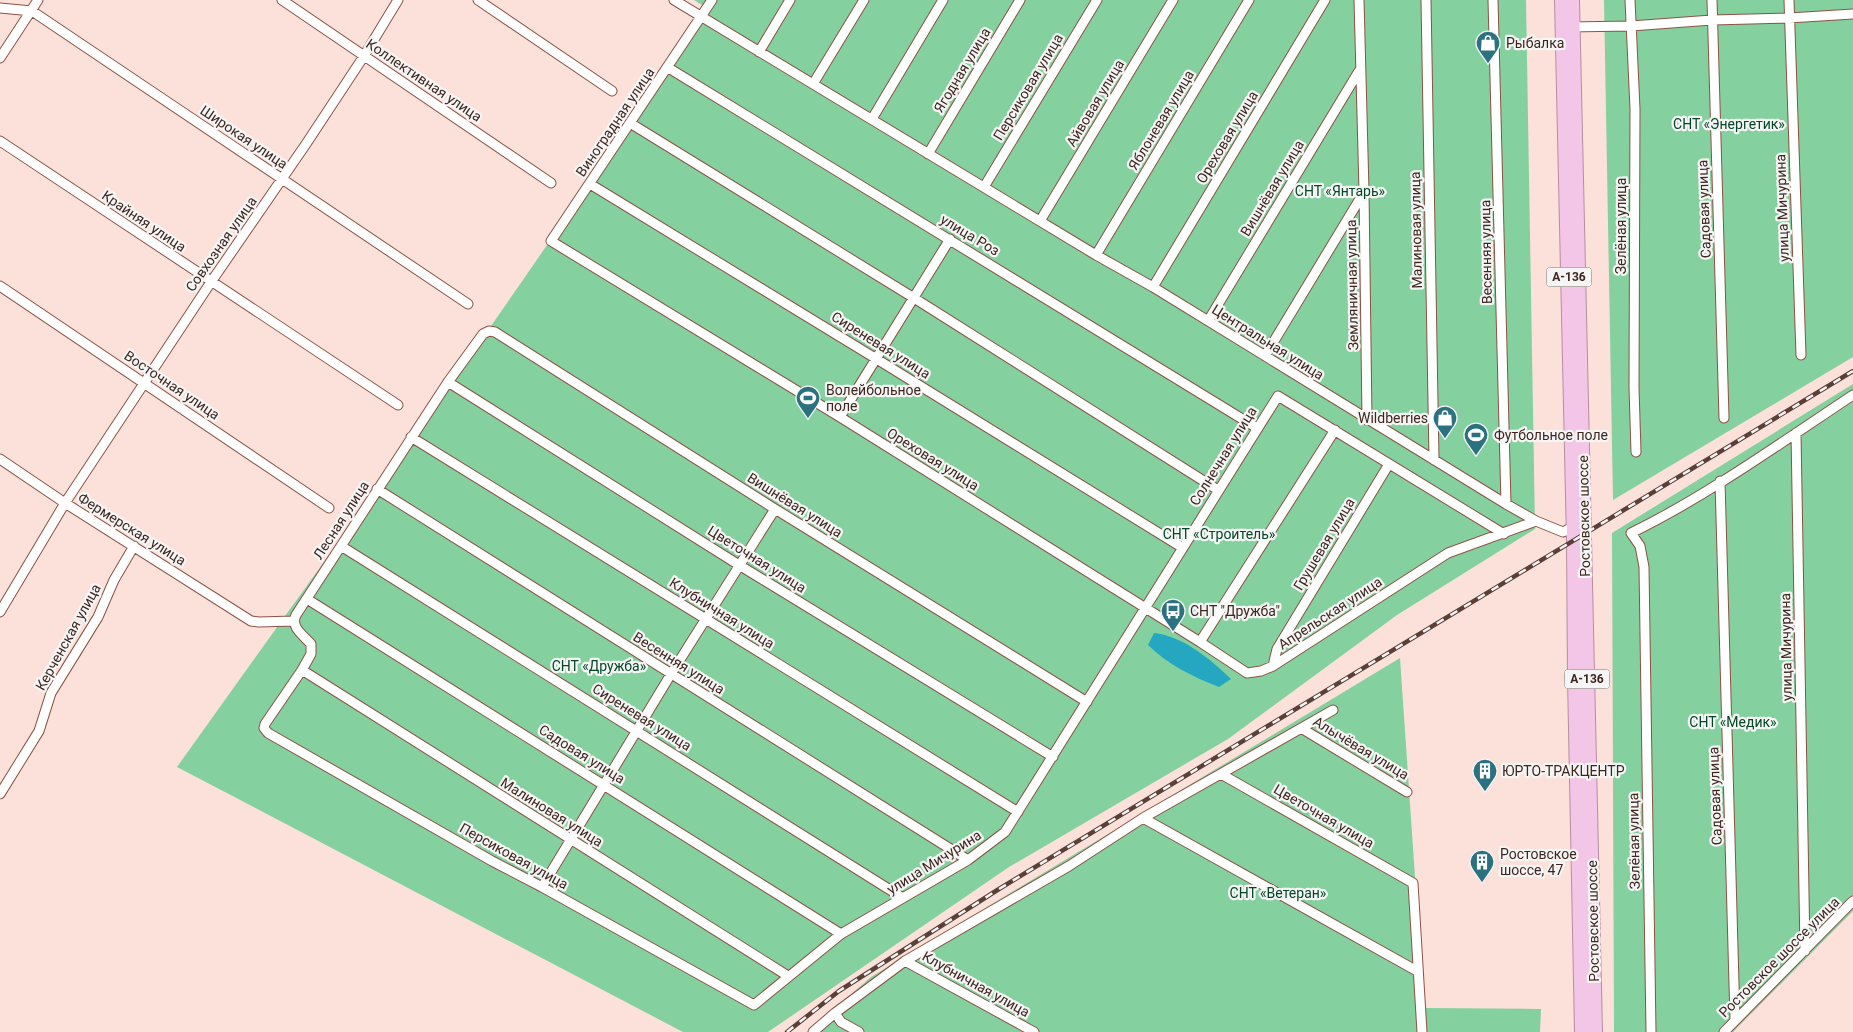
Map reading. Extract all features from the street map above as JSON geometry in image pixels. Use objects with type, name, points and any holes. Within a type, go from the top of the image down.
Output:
[{"type":"highway","name":"Ростовское шоссе","points":[[1562,0],[1568,27]]},
{"type":"highway","name":"Ростовское шоссе","points":[[1572,0],[1568,27],[1579,525],[1595,1032]]},
{"type":"highway","name":"Ростовское шоссе","points":[[1579,525],[1575,678],[1582,1032]]},
{"type":"street","points":[[0,58],[38,0]]},
{"type":"street","name":"Коллективная улица","points":[[282,0],[551,183]]},
{"type":"street","name":"Совхозная улица","points":[[0,612],[65,503],[143,382],[282,179],[364,56],[398,0]]},
{"type":"street","points":[[478,0],[612,91]]},
{"type":"street","name":"Центральная улица","points":[[674,0],[1096,255],[1153,287],[1506,504],[1536,521],[1563,532],[1579,525]]},
{"type":"street","points":[[702,17],[712,0]]},
{"type":"street","points":[[759,52],[790,0]]},
{"type":"street","points":[[813,84],[864,0]]},
{"type":"street","points":[[872,119],[943,0]]},
{"type":"street","name":"Ягодная улица","points":[[928,154],[1020,0]]},
{"type":"street","name":"Персиковая улица","points":[[984,187],[1097,0]]},
{"type":"street","name":"Айвовая улица","points":[[1040,221],[1173,0]]},
{"type":"street","name":"Яблоневая улица","points":[[1096,255],[1249,0]]},
{"type":"street","name":"Ореховая улица","points":[[1153,287],[1325,0]]},
{"type":"street","name":"Земляничная улица","points":[[1359,0],[1367,420]]},
{"type":"street","name":"Малиновая улица","points":[[1426,0],[1434,460]]},
{"type":"street","name":"Весенняя улица","points":[[1494,0],[1506,504]]},
{"type":"street","name":"Зелёная улица","points":[[1630,0],[1635,109],[1634,388],[1636,452]]},
{"type":"street","name":"Садовая улица","points":[[1712,0],[1724,418]]},
{"type":"street","name":"улица Мичурина","points":[[1789,0],[1801,355]]},
{"type":"street","name":"Широкая улица","points":[[0,8],[32,11],[468,304]]},
{"type":"street","points":[[1568,27],[1631,26],[1712,20],[1853,14]]},
{"type":"street","name":"Виноградная улица","points":[[551,242],[702,17]]},
{"type":"street","name":"улица Роз","points":[[667,67],[1258,428]]},
{"type":"street","name":"Вишнёвая улица","points":[[1208,321],[1360,70]]},
{"type":"street","points":[[630,123],[914,298],[1218,490]]},
{"type":"street","name":"Крайняя улица","points":[[0,141],[398,405]]},
{"type":"street","name":"Сиреневая улица","points":[[590,184],[1182,548]]},
{"type":"street","points":[[1264,356],[1364,192]]},
{"type":"street","points":[[840,417],[950,240]]},
{"type":"street","name":"Ореховая улица","points":[[551,242],[840,417],[1146,608]]},
{"type":"street","name":"Восточная улица","points":[[0,286],[329,508]]},
{"type":"street","name":"Вишнёвая улица","points":[[488,331],[495,332],[775,509],[1087,702]]},
{"type":"street","name":"Лесная улица","points":[[293,621],[411,437],[448,382],[483,334],[488,331]]},
{"type":"street","name":"Цветочная улица","points":[[448,382],[739,565],[1053,757]]},
{"type":"street","points":[[1720,481],[1853,395]]},
{"type":"street","name":"Солнечная улица","points":[[1087,702],[1278,396],[1335,430]]},
{"type":"street","points":[[1200,642],[1335,430],[1504,534]]},
{"type":"street","name":"улица Мичурина","points":[[1796,433],[1805,951]]},
{"type":"street","name":"Клубничная улица","points":[[411,437],[1018,812]]},
{"type":"street","name":"Фермерская улица","points":[[0,458],[65,503],[251,620],[259,622],[293,621]]},
{"type":"street","name":"Грушевая улица","points":[[1273,666],[1276,649],[1389,464]]},
{"type":"street","name":"Зелёная улица","points":[[1651,1032],[1644,567],[1640,546],[1631,533],[1658,520],[1720,481]]},
{"type":"street","name":"Садовая улица","points":[[1720,481],[1735,1020]]},
{"type":"street","name":"Весенняя улица","points":[[377,489],[968,860]]},
{"type":"street","points":[[542,887],[569,839],[775,509]]},
{"type":"street","name":"Апрельская улица","points":[[1146,608],[1247,674],[1262,671],[1273,666],[1448,553],[1536,521]]},
{"type":"street","name":"Керченская улица","points":[[0,794],[39,731],[51,693],[98,617],[114,580],[134,546]]},
{"type":"street","name":"Сиреневая улица","points":[[341,546],[903,898]]},
{"type":"street","name":"Садовая улица","points":[[307,599],[841,934]]},
{"type":"street","points":[[293,621],[294,626],[311,644],[311,654],[302,670]]},
{"type":"street","name":"Персиковая улица","points":[[302,670],[264,724],[264,728],[268,732],[492,861],[754,1005]]},
{"type":"street","name":"Малиновая улица","points":[[302,670],[788,976]]},
{"type":"street","name":"улица Мичурина","points":[[754,1005],[841,934],[968,860],[1005,832],[1087,702]]},
{"type":"street","points":[[813,1032],[905,960],[1069,866],[1143,818],[1333,710]]},
{"type":"street","name":"Алычёвая улица","points":[[1301,728],[1407,792]]},
{"type":"street","name":"Цветочная улица","points":[[1221,774],[1413,883],[1417,971]]},
{"type":"street","points":[[1143,818],[1417,971],[1422,1032]]},
{"type":"street","name":"Ростовское шоссе улица","points":[[1724,1032],[1853,901]]},
{"type":"street","name":"Клубничная улица","points":[[905,960],[1034,1032]]},
{"type":"street","points":[[835,1013],[841,1022],[859,1032]]},
{"type":"green space","points":[[694,0],[1526,0],[1535,529],[1397,615],[1228,739],[1009,867],[768,1032],[683,1032],[177,767],[379,485],[578,200],[705,7]]},
{"type":"green space","name":"СНТ «Энергетик»","points":[[1604,0],[1853,0],[1853,357],[1613,500]]},
{"type":"green space","name":"СНТ «Медик»","points":[[1853,384],[1853,911],[1733,1032],[1614,1032],[1612,533]]},
{"type":"green space","name":"СНТ «Ветеран»","points":[[1400,658],[1424,1008],[1541,1009],[1540,1032],[808,1032],[871,977]]},
{"type":"water","points":[[1154,633],[1165,635],[1186,644],[1205,656],[1231,679],[1219,687],[1181,669],[1163,658],[1148,645]]},
{"type":"railway","points":[[787,1032],[839,991],[999,889],[1853,371]]},
{"type":"place","name":"Рыбалка","points":[[1488,64]]},
{"type":"place","name":"Волейбольное поле","points":[[808,419]]},
{"type":"place","name":"Wildberries","points":[[1445,439]]},
{"type":"place","name":"Футбольное поле","points":[[1476,456]]},
{"type":"place","name":"СНТ \"Дружба\"","points":[[1173,632]]},
{"type":"place","name":"ЮРТО-ТРАКЦЕНТР","points":[[1485,792]]},
{"type":"place","name":"Ростовское шоссе, 47","points":[[1482,883]]},
{"type":"park label","name":"СНТ «Янтарь»","points":[[1340,191]]},
{"type":"park label","name":"СНТ «Строитель»","points":[[1219,534]]},
{"type":"park label","name":"СНТ «Дружба»","points":[[599,666]]}]
